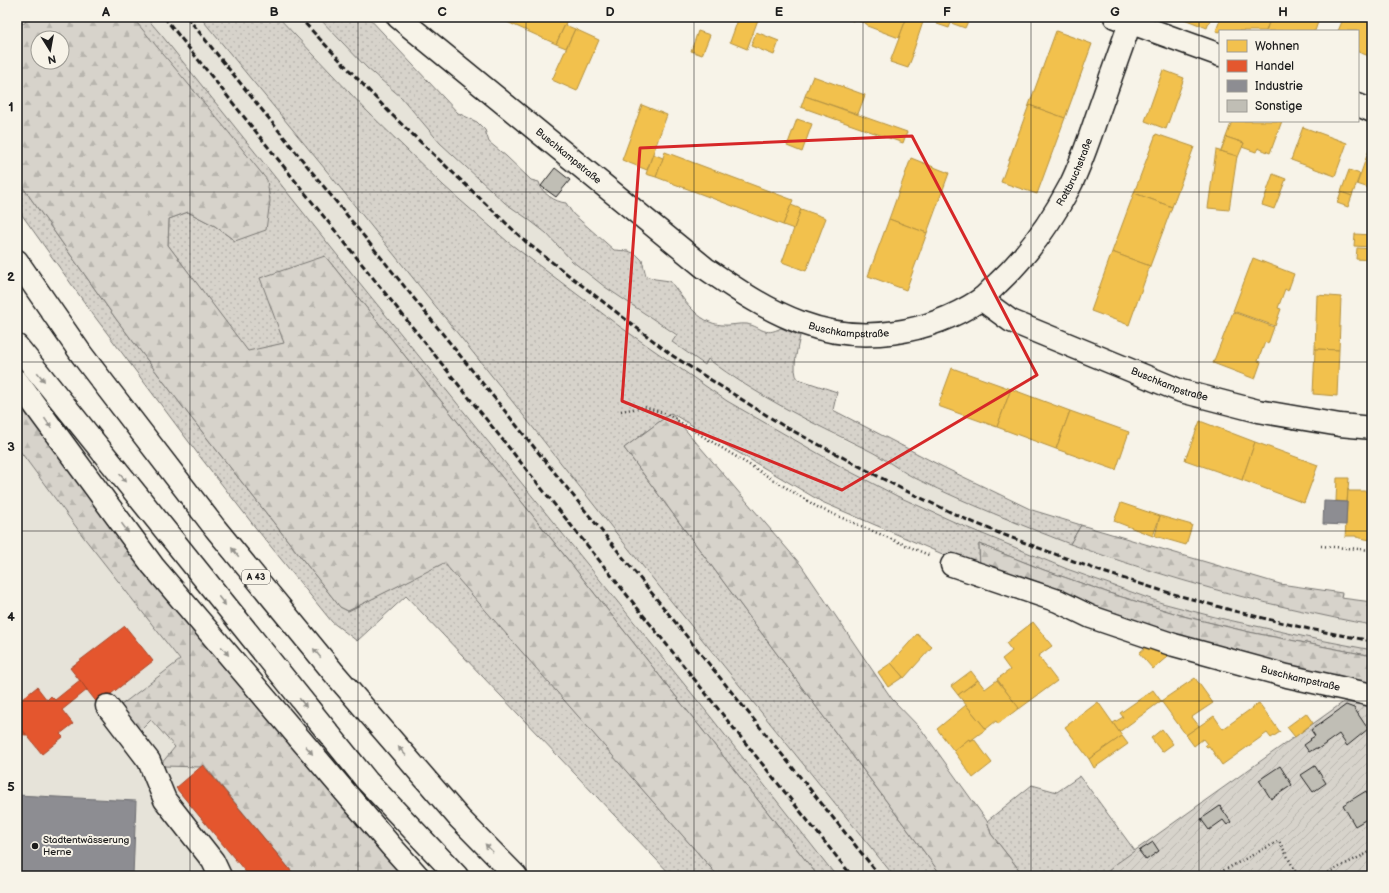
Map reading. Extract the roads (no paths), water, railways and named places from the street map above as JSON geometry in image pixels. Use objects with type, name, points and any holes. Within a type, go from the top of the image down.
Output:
[{"type":"main road","name":"Buschkampstraße","points":[[398,17],[705,268],[744,295],[776,312],[803,323],[832,332],[865,335],[893,333],[926,326],[954,314],[981,299],[1011,321],[1181,391],[1258,411],[1340,425],[1372,428]]},
{"type":"main road","name":"Rottbruchstraße","points":[[981,299],[1014,268],[1036,240],[1070,186],[1082,159],[1123,20],[1219,55]]},
{"type":"main road","points":[[1359,105],[1372,110]]},
{"type":"main road","name":"A 43","points":[[17,261],[82,354],[220,534],[334,673],[460,819],[516,876]]},
{"type":"main road","points":[[17,346],[367,781],[456,876]]},
{"type":"main road","points":[[17,381],[153,566],[418,876]]},
{"type":"main road","name":"Buschkampstraße","points":[[952,565],[1058,601],[1091,617],[1189,650],[1287,676],[1372,695]]},
{"type":"main road","points":[[107,706],[149,761],[166,800],[213,860],[220,876]]},
{"type":"railway","points":[[164,17],[852,876]]},
{"type":"railway","points":[[187,17],[880,876]]},
{"type":"railway","points":[[299,17],[391,114],[526,242],[673,356],[782,425],[902,489],[963,518],[1100,571],[1234,611],[1309,629],[1372,641]]},
{"type":"place","name":"Stadtentwässerung Herne","points":[[35,846]]}]
